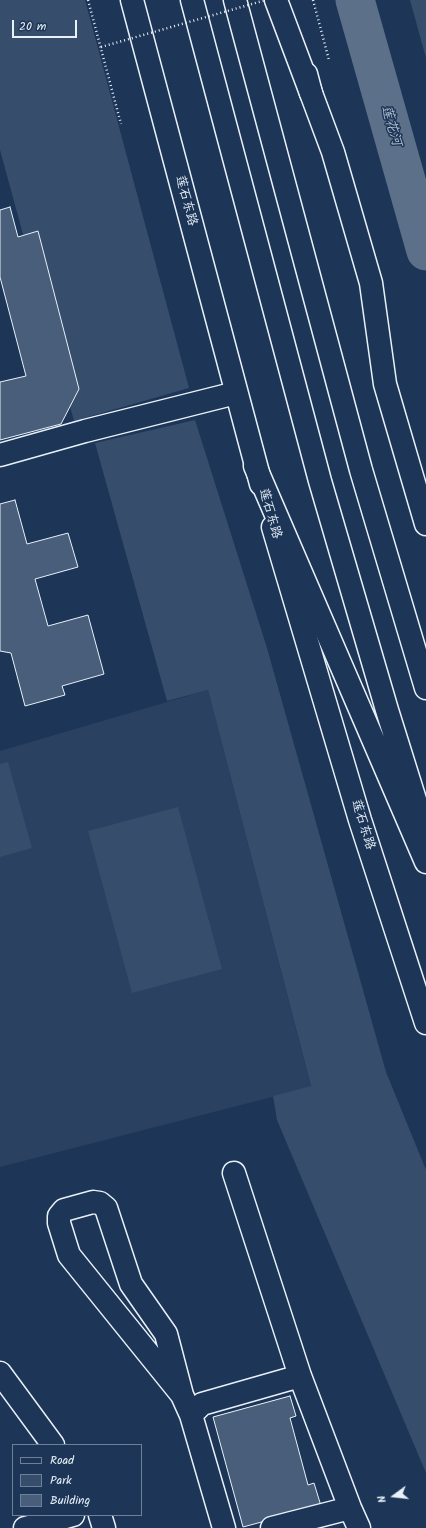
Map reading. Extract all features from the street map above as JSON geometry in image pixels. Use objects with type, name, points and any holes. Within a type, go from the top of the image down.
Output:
[{"type":"main road","name":"莲石东路","points":[[132,0],[255,466],[360,820],[426,1023]]},
{"type":"main road","points":[[192,0],[320,481],[387,710],[426,835]]},
{"type":"main road","points":[[235,0],[361,470],[426,688]]},
{"type":"main road","points":[[276,0],[333,152],[371,283],[385,384],[426,524]]},
{"type":"main road","points":[[286,0],[311,93]]},
{"type":"main road","points":[[0,455],[85,431],[236,393]]},
{"type":"main road","points":[[255,466],[426,862]]},
{"type":"main road","points":[[234,1173],[300,1376],[359,1528]]},
{"type":"main road","points":[[182,1395],[69,1255],[59,1223],[59,1216],[64,1210],[93,1202],[100,1203],[106,1208],[131,1284],[166,1334],[182,1395],[191,1415],[224,1528]]},
{"type":"main road","points":[[0,1373],[52,1444]]},
{"type":"main road","points":[[191,1415],[202,1404],[300,1376]]},
{"type":"main road","points":[[272,1528],[350,1508]]},
{"type":"main road","points":[[25,1528],[69,1516]]},
{"type":"main road","points":[[100,1516],[104,1528]]},
{"type":"path","points":[[88,0],[121,124]]},
{"type":"path","points":[[101,47],[266,0]]},
{"type":"path","points":[[312,0],[330,60]]},
{"type":"shaded area","points":[[208,690],[311,1087],[0,1167],[0,751]]},
{"type":"green space","points":[[0,0],[85,0],[189,388],[74,421],[0,150]]},
{"type":"green space","points":[[410,0],[426,0],[426,58]]},
{"type":"green space","points":[[195,420],[267,648],[386,1072],[426,1170],[426,1473],[277,1120],[273,1096],[311,1086],[208,690],[167,701],[95,443]]},
{"type":"green space","points":[[8,762],[32,848],[0,857],[0,764]]},
{"type":"green space","points":[[178,807],[222,969],[132,993],[88,831]]},
{"type":"building","points":[[10,207],[18,237],[38,231],[79,389],[61,424],[0,440],[0,382],[26,376],[0,277],[0,210]]},
{"type":"building","points":[[15,500],[27,544],[68,533],[78,567],[35,579],[48,626],[88,615],[104,674],[62,686],[65,695],[25,706],[11,653],[0,651],[0,504]]},
{"type":"building","points":[[290,1396],[296,1416],[290,1418],[308,1485],[314,1483],[321,1506],[243,1527],[213,1417]]},
{"type":"waterway","name":"莲花河","points":[[355,0],[426,251]]}]
